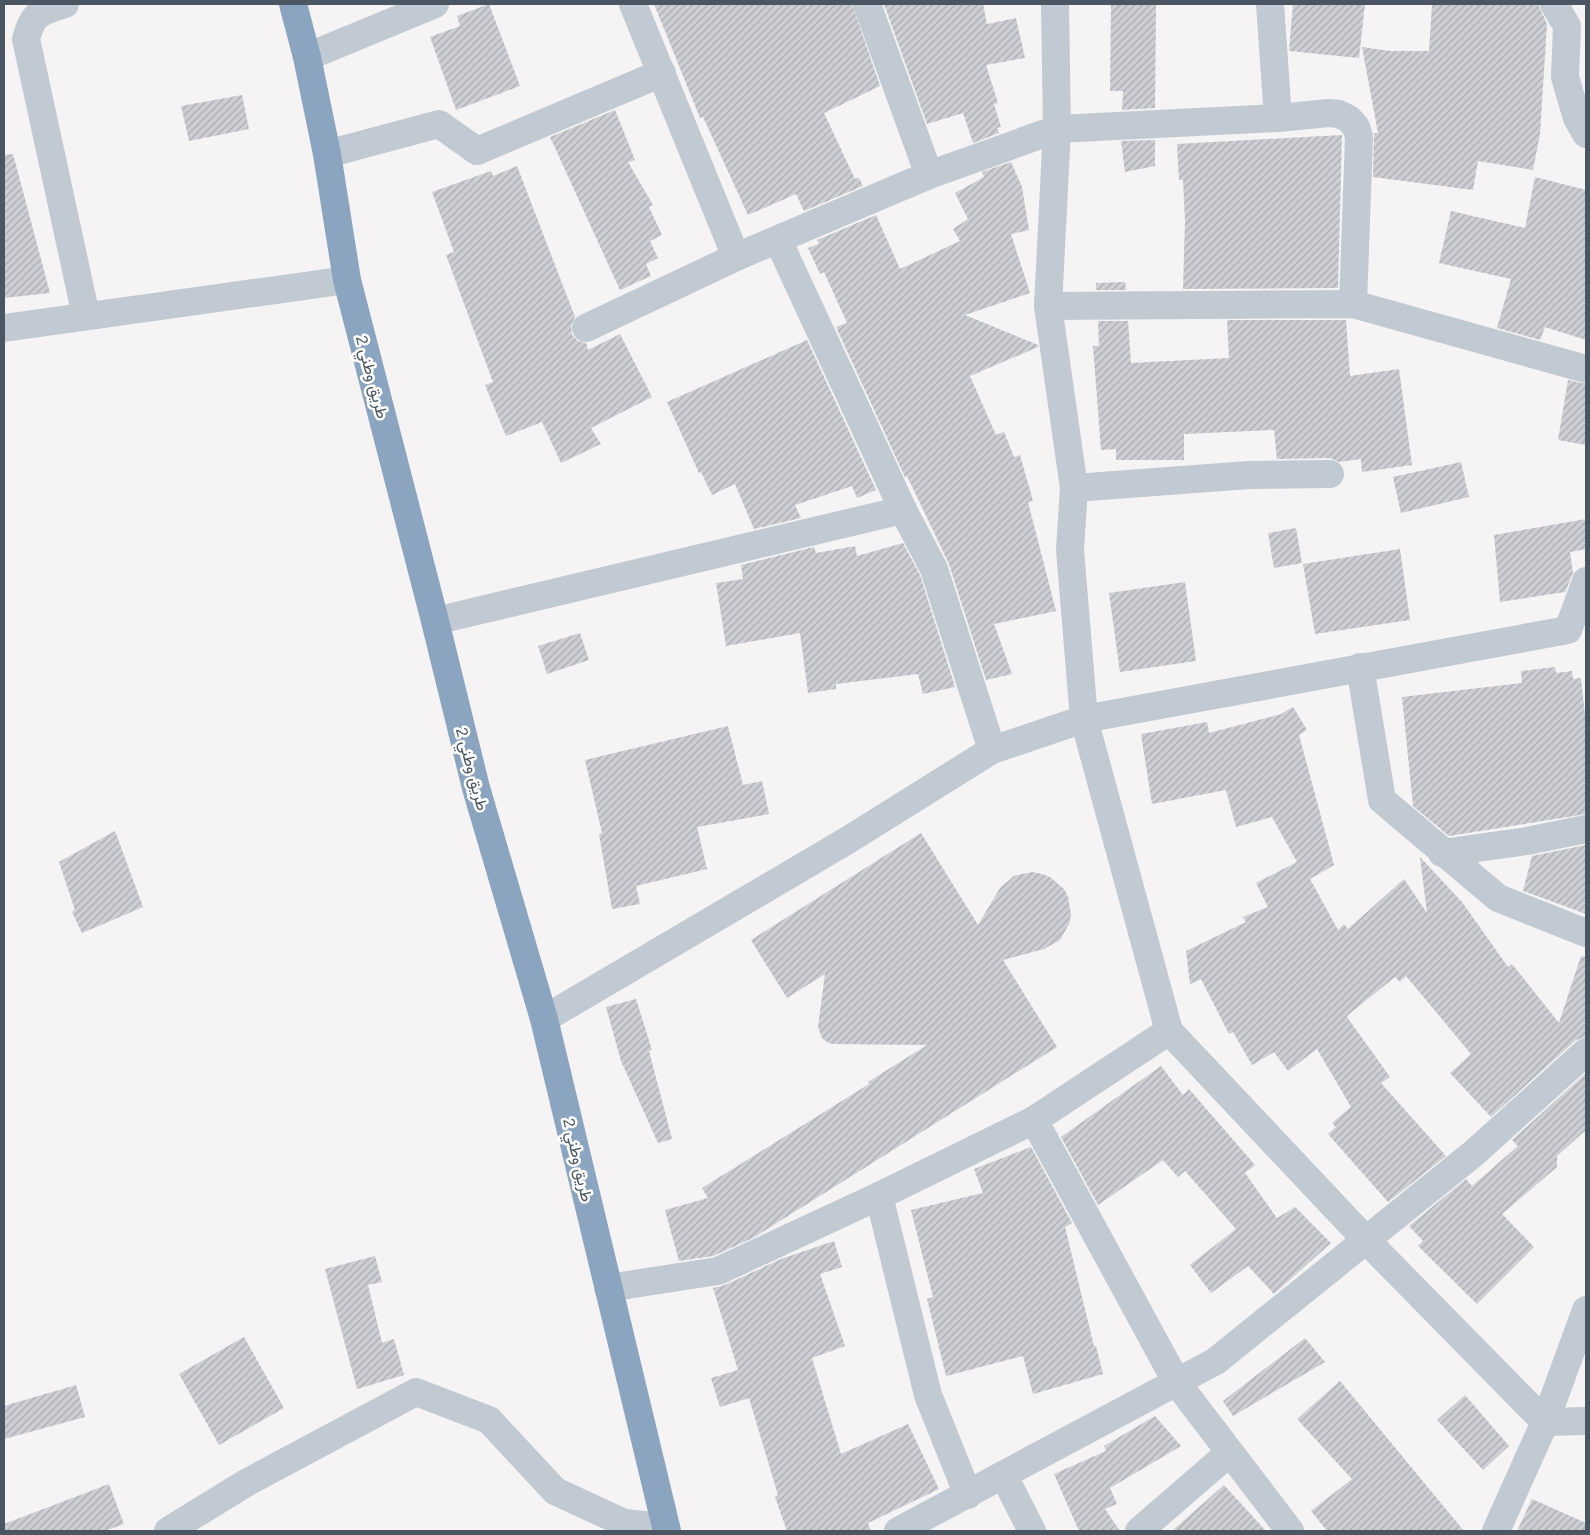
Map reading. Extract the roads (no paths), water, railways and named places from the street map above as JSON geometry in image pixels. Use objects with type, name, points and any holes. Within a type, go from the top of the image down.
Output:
[{"type":"highway","name":"طريق وطني 2","points":[[294,4],[327,154],[347,280],[436,621],[476,788],[544,1019],[666,1529]]},
{"type":"street","points":[[66,4],[39,12],[30,22],[26,39],[86,316]]},
{"type":"street","points":[[307,57],[435,4]]},
{"type":"street","points":[[633,4],[736,257]]},
{"type":"street","points":[[867,4],[930,175]]},
{"type":"street","points":[[1055,4],[1057,130],[1048,306],[1074,488],[1070,550],[1084,719],[1169,1031],[1366,1240],[1545,1422],[1586,1421]]},
{"type":"street","points":[[1270,4],[1278,118]]},
{"type":"street","points":[[1554,4],[1567,26],[1565,77],[1577,118],[1586,134]]},
{"type":"street","points":[[327,154],[438,124],[477,151],[662,73]]},
{"type":"street","points":[[586,328],[736,257],[930,175],[1057,130],[1278,118],[1329,113],[1339,114],[1349,119],[1356,127],[1359,137],[1353,304]]},
{"type":"street","points":[[778,240],[903,510],[942,588],[992,750]]},
{"type":"street","points":[[4,328],[347,280]]},
{"type":"street","points":[[1048,306],[1353,304],[1586,369]]},
{"type":"street","points":[[1074,488],[1249,475],[1330,474]]},
{"type":"street","points":[[436,621],[903,510]]},
{"type":"street","points":[[544,1019],[848,840],[992,750],[1084,719],[1568,630],[1586,580]]},
{"type":"street","points":[[1360,667],[1382,800],[1442,853],[1498,898],[1586,933]]},
{"type":"street","points":[[1442,853],[1527,841],[1586,829]]},
{"type":"street","points":[[608,1288],[718,1271],[879,1196],[1034,1120],[1169,1031]]},
{"type":"street","points":[[898,1531],[1216,1361],[1474,1153],[1586,1052]]},
{"type":"street","points":[[1034,1120],[1177,1383],[1290,1531]]},
{"type":"street","points":[[879,1196],[928,1395],[968,1495]]},
{"type":"street","points":[[1496,1531],[1545,1422],[1586,1310]]},
{"type":"street","points":[[168,1531],[246,1483],[416,1392],[489,1420],[555,1491],[624,1523],[666,1529]]},
{"type":"street","points":[[1138,1531],[1229,1453]]},
{"type":"street","points":[[1004,1476],[1032,1531]]}]
